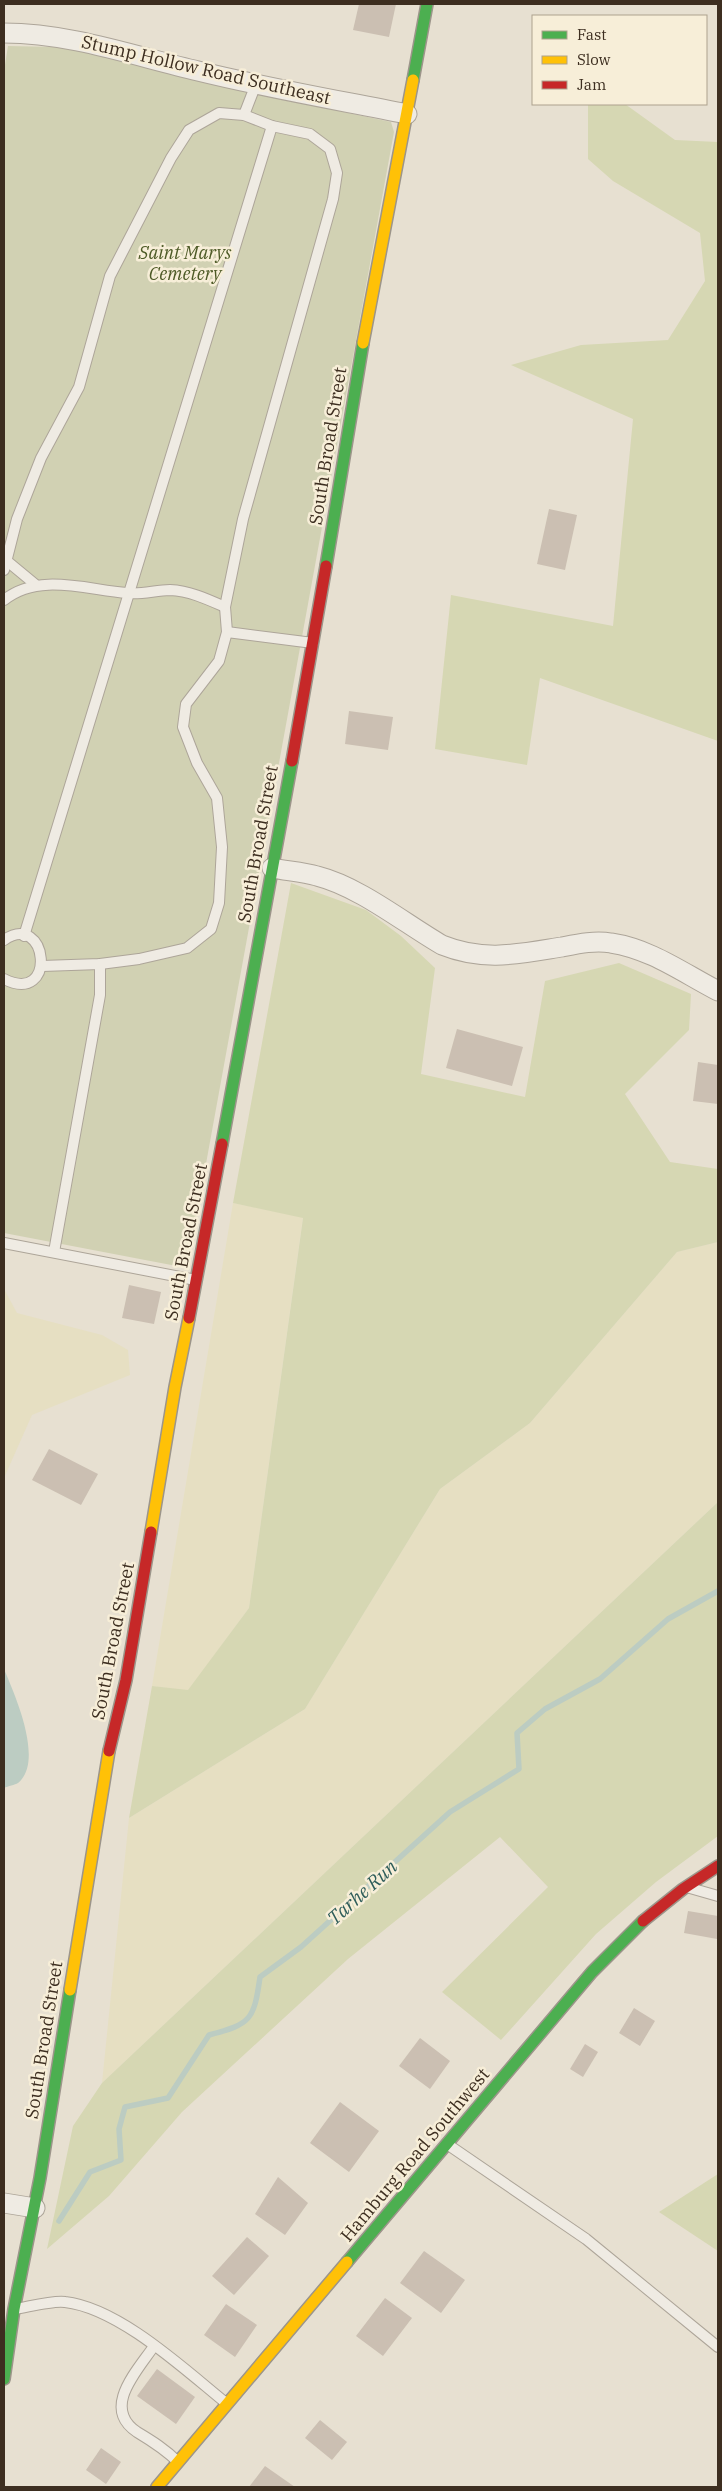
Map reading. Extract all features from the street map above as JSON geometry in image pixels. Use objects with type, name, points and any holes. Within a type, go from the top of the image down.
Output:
[{"type":"street","name":"South Broad Street","points":[[4,2378],[14,2309],[35,2208],[107,1759],[126,1680],[175,1387],[197,1281],[313,643],[361,355],[427,4]]},
{"type":"street","name":"Stump Hollow Road Southeast","points":[[4,33],[42,35],[95,44],[256,84],[407,114]]},
{"type":"street","points":[[272,868],[317,876],[335,882],[364,897],[442,945],[455,950],[480,956],[508,955],[585,943],[610,942],[657,957],[718,991]]},
{"type":"street","name":"Hamburg Road Southwest","points":[[157,2487],[592,1972],[628,1932],[684,1887],[718,1866]]},
{"type":"street","points":[[4,2203],[35,2208]]},
{"type":"lane","points":[[244,115],[256,84]]},
{"type":"lane","points":[[36,585],[6,566],[18,519],[41,458],[79,387],[110,276],[171,158],[189,130],[220,113],[244,115],[272,126],[310,134],[330,149],[337,173],[333,199],[243,519],[225,607],[227,632],[219,661],[186,704],[183,727],[197,763],[217,798],[222,847],[219,903],[211,929],[187,948],[139,959],[100,964],[42,966]]},
{"type":"lane","points":[[24,936],[272,126]]},
{"type":"lane","points":[[4,600],[11,594],[36,585],[69,586],[129,594],[170,590],[198,594],[225,607]]},
{"type":"lane","points":[[227,632],[313,643]]},
{"type":"lane","points":[[4,940],[15,935],[24,936],[33,940],[39,947],[42,956],[42,966],[38,974],[31,981],[21,984],[4,979]]},
{"type":"lane","points":[[54,1252],[100,995],[100,964]]},
{"type":"lane","points":[[4,1243],[197,1281]]},
{"type":"lane","points":[[684,1887],[718,1896]]},
{"type":"lane","points":[[447,2144],[586,2239],[718,2347]]},
{"type":"lane","points":[[14,2309],[62,2301],[92,2308],[115,2320],[154,2346],[228,2405]]},
{"type":"lane","points":[[154,2346],[128,2383],[120,2403],[121,2413],[126,2422],[168,2452],[178,2463]]},
{"type":"shaded area","points":[[233,1203],[303,1217],[249,1608],[188,1691],[152,1686]]},
{"type":"shaded area","points":[[718,1242],[718,1502],[102,2083],[129,1818],[305,1709],[440,1489],[530,1423],[677,1252]]},
{"type":"shaded area","points":[[4,1289],[17,1313],[102,1335],[128,1350],[130,1375],[32,1415],[4,1478]]},
{"type":"shaded area","points":[[4,1669],[25,1727],[29,1759],[26,1773],[18,1783],[4,1788]]},
{"type":"green space","name":"Saint Marys Cemetery","points":[[8,46],[56,47],[119,57],[231,88],[391,122],[394,132],[187,1268],[4,1233],[4,71]]},
{"type":"green space","points":[[588,105],[626,105],[675,140],[718,142],[718,741],[540,678],[527,765],[435,749],[451,595],[613,626],[633,419],[511,365],[581,345],[668,340],[705,281],[700,233],[613,181],[588,159]]},
{"type":"green space","points":[[291,883],[366,910],[401,936],[435,968],[421,1074],[525,1097],[545,981],[619,963],[691,994],[689,1030],[625,1094],[670,1162],[718,1169],[718,1242],[677,1252],[530,1423],[440,1489],[305,1709],[129,1818],[152,1686],[188,1690],[249,1608],[303,1218],[233,1203]]},
{"type":"green space","points":[[718,1502],[718,1836],[656,1882],[596,1934],[501,2040],[442,1992],[548,1887],[500,1837],[348,1959],[182,2112],[109,2196],[47,2249],[73,2126],[102,2083]]},
{"type":"green space","points":[[718,2174],[718,2251],[659,2212]]},
{"type":"building","points":[[359,4],[396,4],[389,37],[353,30]]},
{"type":"building","points":[[549,509],[577,515],[565,570],[537,564]]},
{"type":"building","points":[[349,711],[393,717],[388,750],[345,744]]},
{"type":"building","points":[[457,1029],[523,1047],[512,1086],[446,1068]]},
{"type":"building","points":[[698,1062],[718,1065],[718,1104],[693,1101]]},
{"type":"building","points":[[129,1285],[161,1292],[154,1324],[122,1318]]},
{"type":"building","points":[[49,1449],[98,1474],[81,1505],[32,1480]]},
{"type":"building","points":[[688,1911],[718,1916],[717,1939],[684,1933]]},
{"type":"building","points":[[634,2008],[655,2021],[640,2046],[619,2033]]},
{"type":"building","points":[[420,2038],[450,2061],[430,2089],[399,2066]]},
{"type":"building","points":[[585,2044],[598,2052],[583,2077],[570,2069]]},
{"type":"building","points":[[340,2102],[379,2131],[349,2172],[310,2143]]},
{"type":"building","points":[[278,2177],[308,2203],[285,2235],[255,2214]]},
{"type":"building","points":[[247,2237],[269,2256],[234,2295],[212,2276]]},
{"type":"building","points":[[424,2251],[465,2280],[441,2313],[400,2283]]},
{"type":"building","points":[[385,2298],[412,2318],[383,2356],[356,2336]]},
{"type":"building","points":[[226,2304],[257,2325],[235,2357],[204,2335]]},
{"type":"building","points":[[157,2369],[195,2397],[176,2424],[137,2396]]},
{"type":"building","points":[[320,2420],[347,2442],[332,2460],[305,2438]]},
{"type":"building","points":[[101,2448],[121,2462],[106,2484],[86,2470]]},
{"type":"building","points":[[265,2466],[295,2487],[249,2487]]},
{"type":"waterway","name":"Tarhe Run","points":[[59,2221],[90,2172],[121,2160],[119,2129],[125,2107],[168,2098],[209,2035],[234,2027],[248,2018],[255,2003],[260,1977],[301,1947],[450,1812],[519,1769],[517,1733],[545,1709],[600,1679],[668,1619],[718,1591]]},
{"type":"traffic: fast","points":[[413,80],[427,4]]},
{"type":"traffic: fast","points":[[326,566],[363,343]]},
{"type":"traffic: fast","points":[[222,1144],[292,761]]},
{"type":"traffic: fast","points":[[347,2262],[592,1972],[643,1921]]},
{"type":"traffic: fast","points":[[4,2379],[14,2309],[40,2178],[70,1990]]},
{"type":"traffic: slow","points":[[363,343],[413,80]]},
{"type":"traffic: slow","points":[[151,1532],[175,1387],[189,1318]]},
{"type":"traffic: slow","points":[[70,1990],[109,1751]]},
{"type":"traffic: slow","points":[[157,2487],[347,2262]]},
{"type":"traffic: jam","points":[[292,761],[326,566]]},
{"type":"traffic: jam","points":[[189,1318],[222,1144]]},
{"type":"traffic: jam","points":[[109,1751],[126,1680],[151,1532]]},
{"type":"traffic: jam","points":[[643,1921],[683,1889],[718,1866]]}]
